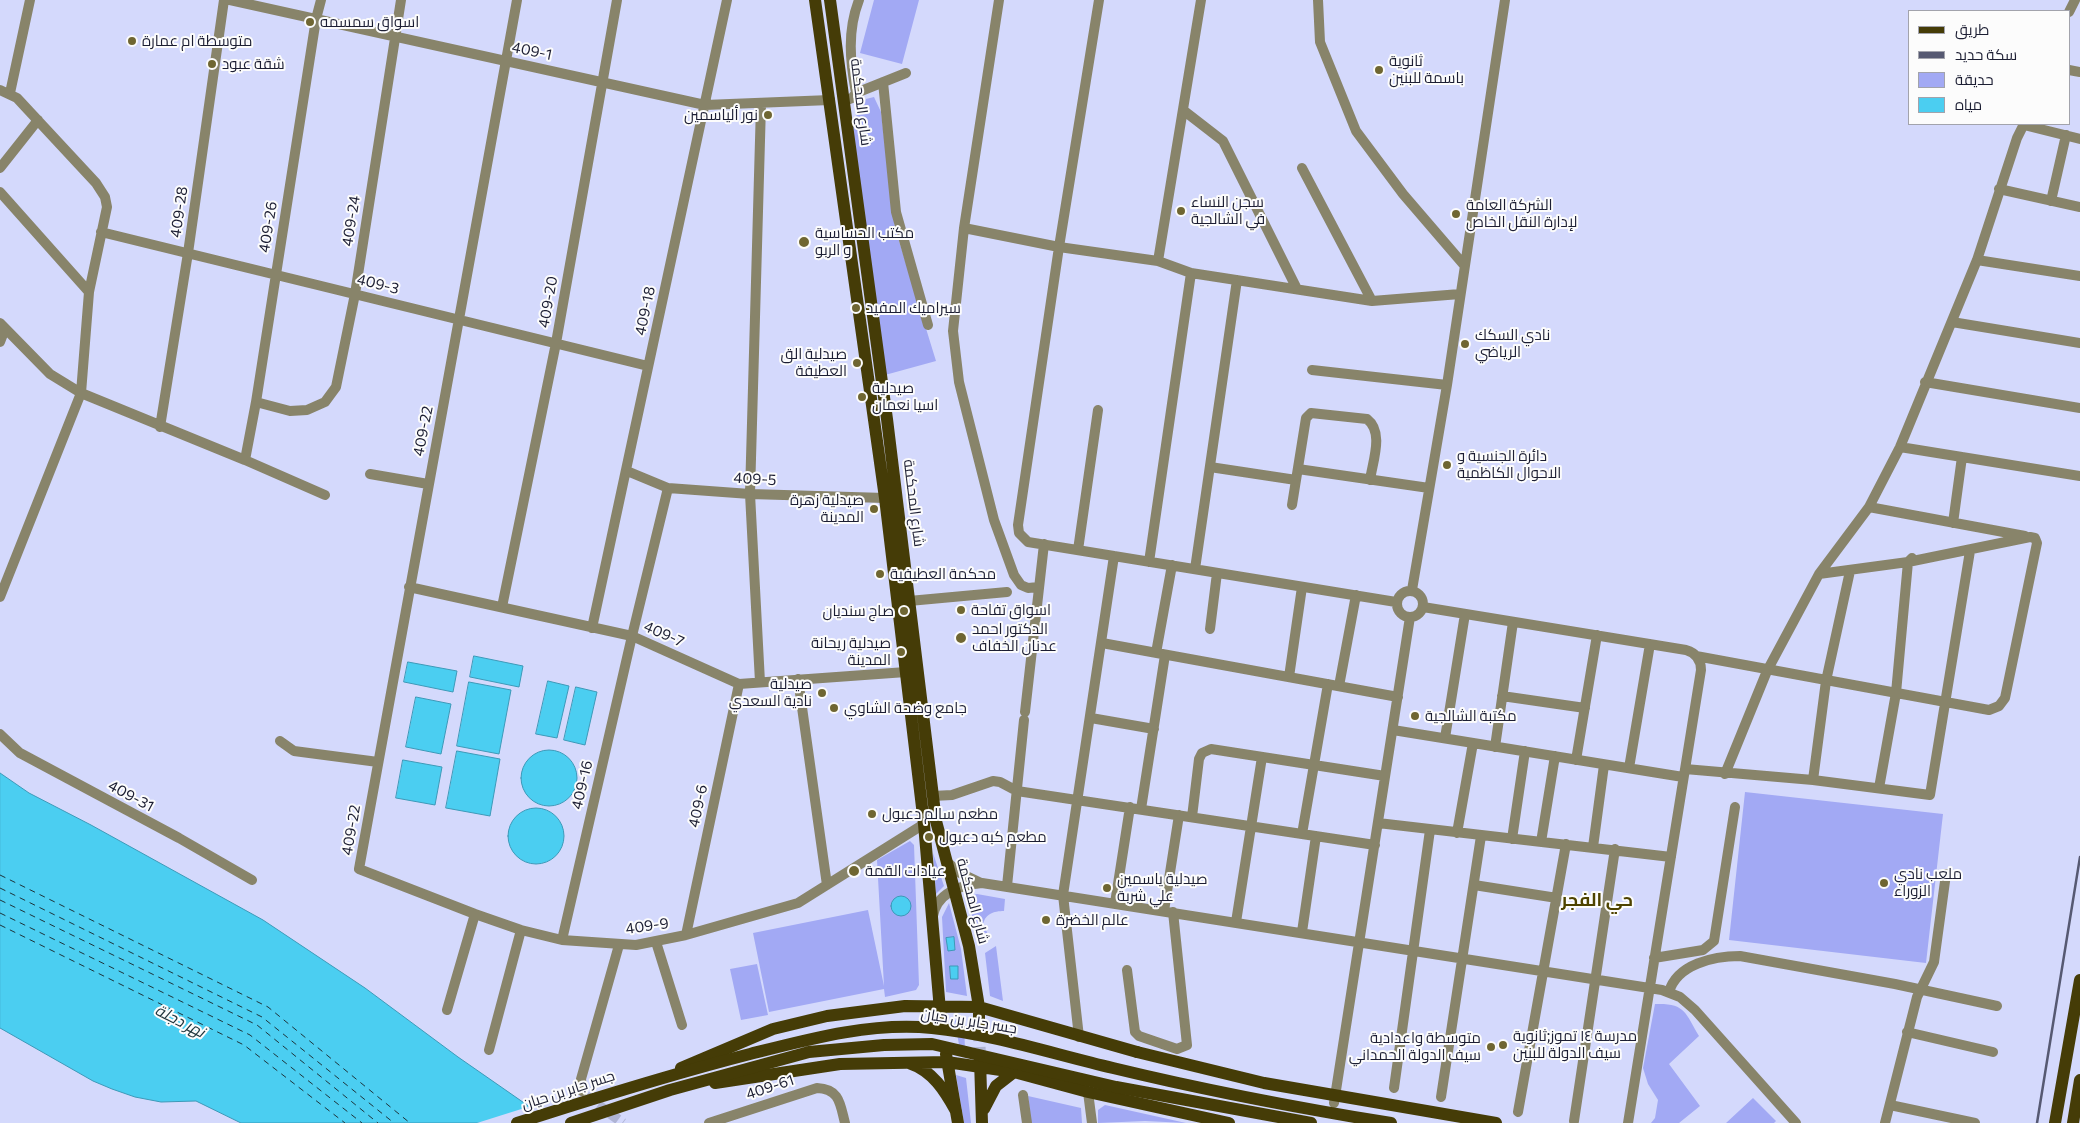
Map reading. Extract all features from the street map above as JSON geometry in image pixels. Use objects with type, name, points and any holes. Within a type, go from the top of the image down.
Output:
[{"type":"main road","name":"شارع المحكمة","points":[[815,0],[885,498],[924,824],[941,1022]]},
{"type":"main road","name":"شارع المحكمة","points":[[830,0],[910,601],[936,821],[969,946],[979,1007],[979,1029]]},
{"type":"main road","points":[[2055,1123],[2080,980]]},
{"type":"main road","points":[[663,1076],[773,1029],[827,1016],[905,1006],[938,1004],[979,1007],[1079,1037],[1264,1083],[1496,1123]]},
{"type":"main road","name":"جسر جابر بن حيان","points":[[517,1123],[663,1076],[820,1036],[885,1028],[932,1028],[995,1039],[1236,1095],[1391,1123]]},
{"type":"main road","name":"جسر جابر بن حيان","points":[[571,1123],[670,1090],[809,1052],[884,1045],[932,1044],[1116,1086],[1311,1123]]},
{"type":"main road","points":[[946,1058],[957,1117]]},
{"type":"main road","points":[[670,1090],[840,1064],[946,1058],[980,1063],[1088,1092],[1229,1123]]},
{"type":"main road","points":[[902,1061],[914,1065],[935,1079],[957,1117]]},
{"type":"main road","points":[[980,1063],[982,1120]]},
{"type":"main road","points":[[982,1120],[990,1095],[996,1086],[1014,1072]]},
{"type":"main road","points":[[2073,1123],[2080,1080]]},
{"type":"street","points":[[0,597],[4,576],[81,394],[89,292],[100,232],[107,207],[101,189],[38,120],[5,92],[30,0]]},
{"type":"street","name":"409-28","points":[[160,427],[188,253],[224,0]]},
{"type":"street","name":"409-1","points":[[230,0],[396,35],[506,62],[602,81],[705,105],[830,100]]},
{"type":"street","name":"409-26","points":[[245,460],[256,402],[316,19],[321,0]]},
{"type":"street","name":"409-24","points":[[256,402],[290,411],[307,410],[325,402],[336,387],[355,294],[402,0]]},
{"type":"street","name":"409-22","points":[[359,869],[517,0]]},
{"type":"street","name":"409-20","points":[[502,607],[556,344],[617,0]]},
{"type":"street","name":"409-18","points":[[592,628],[727,0]]},
{"type":"street","points":[[856,93],[850,42],[852,23],[859,0]]},
{"type":"street","points":[[1000,0],[964,228],[953,331],[959,382],[1000,537],[1014,575],[1021,585],[1028,588],[1039,587]]},
{"type":"street","points":[[1099,0],[1059,247],[1018,525],[1019,533],[1028,542],[1396,602]]},
{"type":"street","points":[[1158,260],[1201,0]]},
{"type":"street","points":[[1318,0],[1320,42],[1356,132],[1403,194],[1464,265]]},
{"type":"street","points":[[1412,590],[1447,385],[1505,0]]},
{"type":"street","points":[[844,101],[852,98],[856,93],[906,72]]},
{"type":"street","points":[[884,82],[896,212],[900,232],[928,325]]},
{"type":"street","points":[[760,682],[750,494],[761,104]]},
{"type":"street","points":[[1183,110],[1223,140],[1297,290]]},
{"type":"street","points":[[0,168],[38,120]]},
{"type":"street","points":[[1725,774],[1767,671],[1819,574],[1869,507],[1900,447],[1924,382],[1952,322],[1977,260],[1999,189],[2024,125],[2080,139]]},
{"type":"street","points":[[2051,202],[2066,135]]},
{"type":"street","points":[[1302,168],[1372,301]]},
{"type":"street","points":[[1999,189],[2080,207]]},
{"type":"street","points":[[0,192],[89,292]]},
{"type":"street","points":[[964,228],[1059,247],[1158,260],[1190,273],[1372,301],[1460,294]]},
{"type":"street","name":"409-3","points":[[100,232],[648,366]]},
{"type":"street","points":[[1977,260],[2080,276]]},
{"type":"street","points":[[1149,562],[1190,273]]},
{"type":"street","points":[[1195,569],[1237,280]]},
{"type":"street","points":[[1952,322],[2080,343]]},
{"type":"street","points":[[3,326],[50,374],[81,394],[245,460],[325,495]]},
{"type":"street","points":[[0,342],[3,326]]},
{"type":"street","points":[[1312,370],[1447,385]]},
{"type":"street","points":[[1924,382],[2080,408]]},
{"type":"street","points":[[1078,550],[1098,410]]},
{"type":"street","points":[[1292,505],[1306,418],[1311,413],[1367,418],[1374,424],[1377,433],[1370,480]]},
{"type":"street","points":[[1900,447],[2080,476]]},
{"type":"street","points":[[1953,523],[1962,457]]},
{"type":"street","points":[[1210,467],[1296,480]]},
{"type":"street","points":[[1298,469],[1429,488]]},
{"type":"street","name":"409-5","points":[[626,471],[668,488],[750,494],[885,498]]},
{"type":"street","points":[[370,474],[428,484]]},
{"type":"street","name":"409-16","points":[[562,940],[668,488]]},
{"type":"street","points":[[1696,656],[1767,671],[1989,710],[1999,706],[2005,698],[2037,543],[2035,538],[1869,507]]},
{"type":"street","points":[[1000,537],[1019,533]]},
{"type":"street","points":[[1819,574],[1850,571],[1970,551],[2030,537]]},
{"type":"street","points":[[1007,886],[1044,544]]},
{"type":"street","points":[[1392,730],[1629,768],[1813,780],[1930,795],[1970,551]]},
{"type":"street","points":[[1079,1037],[1063,895],[1114,556]]},
{"type":"street","points":[[1879,788],[1896,693],[1910,560]]},
{"type":"street","points":[[1141,809],[1154,729],[1160,654],[1172,566]]},
{"type":"street","points":[[1813,780],[1826,681],[1850,571]]},
{"type":"street","points":[[1210,629],[1217,573]]},
{"type":"street","points":[[1289,677],[1302,586]]},
{"type":"street","name":"409-7","points":[[409,587],[632,636],[739,684],[906,672]]},
{"type":"street","points":[[1396,602],[1402,593],[1412,590]]},
{"type":"street","points":[[1396,602],[1400,612],[1410,617],[1417,615],[1423,607],[1422,597],[1412,590]]},
{"type":"street","points":[[910,601],[1007,592]]},
{"type":"street","points":[[1339,686],[1356,595]]},
{"type":"street","points":[[1423,607],[1690,651],[1700,662],[1628,1123]]},
{"type":"street","points":[[1444,738],[1465,614]]},
{"type":"street","points":[[1334,1103],[1410,617]]},
{"type":"street","points":[[1495,747],[1513,622]]},
{"type":"street","points":[[1576,760],[1597,635]]},
{"type":"street","points":[[1102,643],[1398,697]]},
{"type":"street","points":[[1629,768],[1650,644]]},
{"type":"street","points":[[798,679],[827,885]]},
{"type":"street","name":"409-6","points":[[686,935],[739,684]]},
{"type":"street","points":[[1302,834],[1328,684]]},
{"type":"street","points":[[1502,696],[1585,708]]},
{"type":"street","points":[[1091,718],[1154,729]]},
{"type":"street","name":"409-31","points":[[0,734],[20,753],[179,838],[252,880]]},
{"type":"street","points":[[280,741],[294,751],[378,762]]},
{"type":"street","points":[[1458,833],[1473,743]]},
{"type":"street","points":[[1192,817],[1199,759],[1202,752],[1211,748],[1385,776]]},
{"type":"street","points":[[1512,839],[1525,752]]},
{"type":"street","points":[[1541,842],[1555,756]]},
{"type":"street","points":[[1236,922],[1262,757]]},
{"type":"street","points":[[1593,847],[1604,764]]},
{"type":"street","points":[[933,796],[952,795],[993,781],[1000,782],[1017,791],[1375,845]]},
{"type":"street","points":[[1114,903],[1130,807]]},
{"type":"street","points":[[1654,958],[1703,950],[1714,941],[1735,807]]},
{"type":"street","points":[[1127,970],[1135,1032],[1138,1036],[1177,1049],[1187,1046],[1169,911],[1179,814]]},
{"type":"street","points":[[1378,823],[1481,836],[1616,849],[1671,857]]},
{"type":"street","name":"409-9","points":[[359,869],[520,930],[562,940],[619,945],[656,942],[686,935],[798,903],[924,824]]},
{"type":"street","points":[[1394,1088],[1430,830]]},
{"type":"street","points":[[1302,932],[1316,836]]},
{"type":"street","points":[[1441,1097],[1481,836]]},
{"type":"street","points":[[1518,1112],[1566,844]]},
{"type":"street","points":[[1574,1121],[1616,849]]},
{"type":"street","points":[[946,861],[960,873],[982,883],[1596,978],[1669,992],[1680,997],[1695,1010],[1796,1123]]},
{"type":"street","points":[[1885,1123],[1907,1032],[1920,989],[1934,962],[1946,874]]},
{"type":"street","points":[[933,916],[939,900],[953,890],[982,883]]},
{"type":"street","points":[[1474,886],[1557,898]]},
{"type":"street","points":[[447,1010],[475,914]]},
{"type":"street","points":[[489,1050],[520,930]]},
{"type":"street","points":[[656,942],[682,1026]]},
{"type":"street","points":[[582,1091],[581,1079],[619,945]]},
{"type":"street","points":[[1669,992],[1675,978],[1688,969],[1718,958],[1740,956],[1920,989],[1997,1006]]},
{"type":"street","points":[[1907,1032],[1993,1052]]},
{"type":"street","name":"409-61","points":[[709,1123],[817,1088],[827,1088],[838,1097],[846,1123]]},
{"type":"street","points":[[1088,1092],[1092,1123]]},
{"type":"street","points":[[1023,1095],[1027,1123]]},
{"type":"street","points":[[1890,1105],[1975,1123]]},
{"type":"green space","points":[[874,0],[919,0],[902,64],[860,53]]},
{"type":"green space","points":[[874,97],[881,112],[895,228],[936,361],[885,375],[852,131],[855,118],[866,99]]},
{"type":"green space","points":[[1745,792],[1943,814],[1926,963],[1729,940]]},
{"type":"green space","points":[[910,841],[914,845],[919,985],[916,990],[885,997],[884,989],[769,1012],[753,933],[868,910],[884,986],[877,860]]},
{"type":"green space","points":[[933,853],[944,886],[936,894]]},
{"type":"green space","points":[[977,894],[1005,899],[1004,911],[993,913],[985,919],[983,926],[989,935],[981,939],[965,897]]},
{"type":"green space","points":[[949,903],[961,949],[967,996],[946,992],[942,917]]},
{"type":"green space","points":[[996,946],[1003,1001],[990,996],[985,953]]},
{"type":"green space","points":[[757,964],[768,1015],[741,1020],[730,969]]},
{"type":"green space","points":[[1655,1004],[1678,1007],[1687,1015],[1699,1036],[1669,1064],[1700,1106],[1679,1123],[1651,1123],[1655,1118],[1658,1100],[1648,1084],[1643,1068]]},
{"type":"green space","points":[[957,1018],[961,1018],[964,1021],[965,1051],[960,1051],[955,1021]]},
{"type":"green space","points":[[956,1075],[966,1078],[971,1123],[964,1123]]},
{"type":"green space","points":[[1028,1096],[1081,1108],[1082,1123],[1031,1123]]},
{"type":"green space","points":[[1753,1098],[1776,1121],[1774,1123],[1726,1123]]},
{"type":"green space","points":[[1105,1105],[1186,1123],[1145,1121],[1098,1123],[1098,1110]]},
{"type":"water","points":[[474,656],[523,666],[519,687],[470,677]]},
{"type":"water","points":[[408,662],[457,671],[453,692],[404,682]]},
{"type":"water","points":[[548,681],[569,686],[557,738],[536,734]]},
{"type":"water","points":[[469,682],[511,690],[499,754],[457,746]]},
{"type":"water","points":[[576,687],[597,692],[585,745],[564,740]]},
{"type":"water","points":[[416,697],[451,704],[441,754],[406,747]]},
{"type":"water","points":[[543,750],[555,750],[565,754],[573,762],[577,778],[573,794],[565,802],[555,806],[543,806],[533,802],[525,794],[521,784],[521,772],[525,762],[533,754]]},
{"type":"water","points":[[457,751],[500,759],[490,816],[446,808]]},
{"type":"water","points":[[403,760],[442,767],[435,805],[396,798]]},
{"type":"water","name":"نهر دجلة","points":[[0,773],[29,793],[263,920],[365,988],[458,1057],[553,1123],[241,1123],[196,1101],[161,1102],[135,1097],[112,1089],[93,1081],[0,1028]]},
{"type":"water","points":[[530,808],[542,808],[552,812],[560,820],[564,836],[560,852],[552,860],[542,864],[530,864],[520,860],[512,852],[508,842],[508,830],[512,820],[520,812]]},
{"type":"water","points":[[901,896],[908,899],[911,906],[908,913],[901,916],[894,913],[891,906],[894,899]]},
{"type":"water","points":[[954,937],[955,950],[948,951],[946,938]]},
{"type":"water","points":[[950,966],[958,966],[958,979],[951,979]]},
{"type":"pier","points":[[534,1105],[556,1123],[477,1123]]},
{"type":"ferry route","points":[[0,875],[268,1007],[410,1123]]},
{"type":"ferry route","points":[[0,888],[262,1017],[394,1123]]},
{"type":"ferry route","points":[[0,900],[257,1025],[378,1123]]},
{"type":"ferry route","points":[[0,913],[250,1035],[362,1123]]},
{"type":"ferry route","points":[[0,925],[244,1045],[345,1123]]},
{"type":"tunnel","points":[[979,1029],[980,1060]]},
{"type":"tunnel","points":[[586,1096],[623,1123]]},
{"type":"railway","points":[[2037,1123],[2080,857]]},
{"type":"place","name":"اسواق سمسمه","points":[[310,22]]},
{"type":"place","name":"متوسطة ام عمارة","points":[[132,41]]},
{"type":"place","name":"شقة عبود","points":[[212,64]]},
{"type":"place","name":"ثانوية باسمة للبنين","points":[[1379,70]]},
{"type":"place","name":"نور ألياسمين","points":[[768,115]]},
{"type":"place","name":"سجن النساء في الشالجية","points":[[1181,211]]},
{"type":"place","name":"الشركة العامة لإدارة النقل الخاص","points":[[1456,214]]},
{"type":"place","name":"مكتب الحساسية و الربو","points":[[804,242]]},
{"type":"place","name":"سيراميك المفيد","points":[[856,308]]},
{"type":"place","name":"نادي السكك الرياضي","points":[[1465,344]]},
{"type":"place","name":"صيدلية الق العطيفة","points":[[857,363]]},
{"type":"place","name":"صيدلية اسيا نعمان","points":[[862,397]]},
{"type":"place","name":"دائرة الجنسية و الاحوال الكاظمية","points":[[1447,465]]},
{"type":"place","name":"صيدلية زهرة المدينة","points":[[874,509]]},
{"type":"place","name":"محكمة العطيفية","points":[[880,574]]},
{"type":"place","name":"اسواق تفاحة","points":[[961,610]]},
{"type":"place","name":"صاج سنديان","points":[[904,611]]},
{"type":"place","name":"الدكتور احمد عدنان الخفاف","points":[[961,638]]},
{"type":"place","name":"صيدلية ريحانة المدينة","points":[[901,652]]},
{"type":"place","name":"صيدلية نادية السعدي","points":[[822,693]]},
{"type":"place","name":"جامع وضحة الشاوي","points":[[834,708]]},
{"type":"place","name":"مكتبة الشالجية","points":[[1415,716]]},
{"type":"place","name":"مطعم سالم دعبول","points":[[872,814]]},
{"type":"place","name":"مطعم كبه دعبول","points":[[929,837]]},
{"type":"place","name":"عيادات القمة","points":[[854,871]]},
{"type":"place","name":"ملعب نادي الزوراء","points":[[1884,883]]},
{"type":"place","name":"صيدلية ياسمين علي شربة","points":[[1107,888]]},
{"type":"place","name":"عالم الخضرة","points":[[1046,920]]},
{"type":"place","name":"مدرسة ١٤ تموز;ثانوية سيف الدولة للبنين","points":[[1503,1045]]},
{"type":"place","name":"متوسطة واعدادية سيف الدولة الحمداني","points":[[1491,1047]]},
{"type":"district","name":"حي الفجر","points":[[1597,900]]}]
